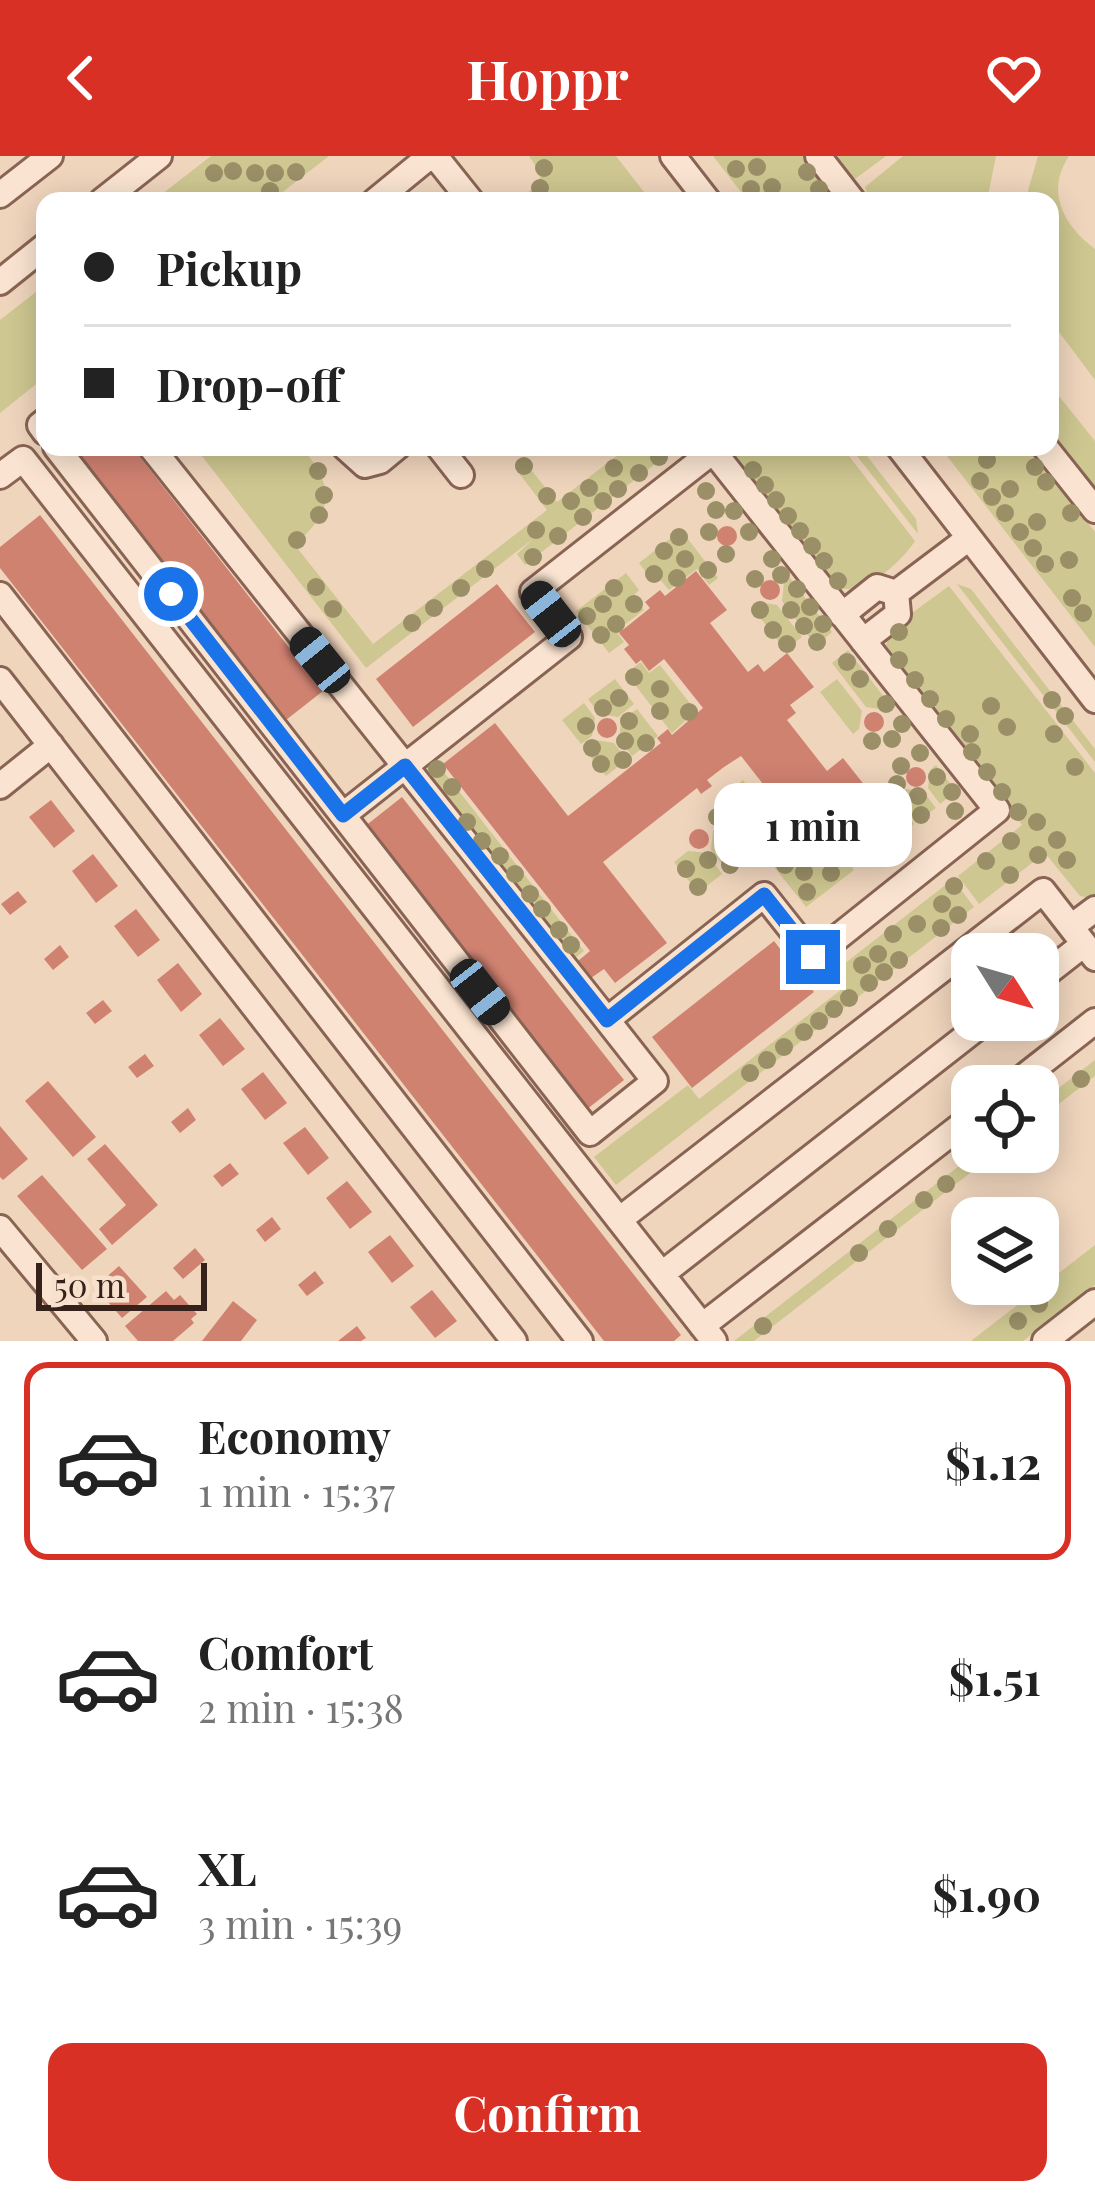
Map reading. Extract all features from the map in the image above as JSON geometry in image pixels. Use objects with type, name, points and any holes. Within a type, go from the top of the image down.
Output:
[{"type":"street","points":[[0,195],[50,156]]},
{"type":"street","points":[[130,192],[159,156]]},
{"type":"street","points":[[387,192],[433,156],[463,192]]},
{"type":"street","points":[[673,156],[700,192]]},
{"type":"street","points":[[818,156],[846,192]]},
{"type":"street","points":[[0,282],[36,253]]},
{"type":"street","points":[[63,456],[590,1133],[655,1081],[159,456]]},
{"type":"street","points":[[355,456],[365,465],[386,456]]},
{"type":"street","points":[[446,456],[461,475]]},
{"type":"street","points":[[343,815],[569,637],[533,592],[707,456]]},
{"type":"street","points":[[607,1020],[764,895],[813,957],[997,810],[717,456]]},
{"type":"street","points":[[906,456],[1095,700]]},
{"type":"street","points":[[1052,456],[1095,511]]},
{"type":"street","points":[[0,476],[23,459],[708,1334],[951,1134]]},
{"type":"street","points":[[896,593],[969,538]]},
{"type":"street","points":[[842,615],[877,587],[896,593]]},
{"type":"street","points":[[863,641],[898,614],[896,593]]},
{"type":"street","points":[[0,595],[580,1341]]},
{"type":"street","points":[[0,680],[514,1341]]},
{"type":"street","points":[[0,786],[51,746]]},
{"type":"street","points":[[620,1220],[1042,891],[1084,943]]},
{"type":"street","points":[[1059,963],[1084,943],[1095,909]]},
{"type":"street","points":[[1039,1065],[1095,1022]]},
{"type":"street","points":[[662,1274],[960,1041]]},
{"type":"street","points":[[0,1228],[94,1341]]},
{"type":"street","points":[[1045,1341],[1095,1302]]},
{"type":"shaded area","points":[[211,156],[329,156],[283,192],[165,192]]},
{"type":"shaded area","points":[[529,156],[616,156],[644,192],[528,192],[538,185],[541,174]]},
{"type":"shaded area","points":[[713,156],[803,156],[831,192],[741,192]]},
{"type":"shaded area","points":[[838,156],[886,156],[855,179]]},
{"type":"shaded area","points":[[903,156],[996,156],[989,192],[866,192],[865,187]]},
{"type":"shaded area","points":[[1038,156],[1069,156],[1059,192],[1028,192]]},
{"type":"shaded area","points":[[1059,195],[1074,230],[1095,249],[1095,380],[1059,332]]},
{"type":"shaded area","points":[[36,292],[36,384],[0,413],[0,320]]},
{"type":"shaded area","points":[[1059,396],[1095,441],[1095,491],[1059,445]]},
{"type":"shaded area","points":[[202,456],[308,456],[320,475],[326,498],[318,520],[295,545],[373,644],[547,510],[515,468],[516,460],[524,461],[557,502],[616,456],[665,456],[525,565],[517,554],[533,539],[366,668]]},
{"type":"shaded area","points":[[735,456],[849,456],[915,541],[871,582],[840,588]]},
{"type":"shaded area","points":[[857,456],[867,456],[916,519],[918,534]]},
{"type":"shaded area","points":[[947,456],[1036,456],[1095,532],[1095,647]]},
{"type":"shaded area","points":[[681,530],[718,578],[709,585],[697,569],[669,590],[658,577],[652,580],[639,563]]},
{"type":"shaded area","points":[[626,573],[639,590],[633,596],[644,610],[616,631],[624,642],[609,653],[576,611]]},
{"type":"shaded area","points":[[790,578],[832,632],[816,646],[782,601],[784,583]]},
{"type":"shaded area","points":[[957,584],[971,589],[1095,749],[1095,762]]},
{"type":"shaded area","points":[[949,586],[1095,773],[1095,899],[1080,896],[1045,853],[979,904],[958,876],[1022,825],[886,645],[894,626]]},
{"type":"shaded area","points":[[759,602],[777,605],[802,637],[785,650],[752,607]]},
{"type":"shaded area","points":[[848,650],[890,705],[885,710],[866,707],[832,663]]},
{"type":"shaded area","points":[[641,662],[649,673],[660,665],[696,711],[672,733],[626,673]]},
{"type":"shaded area","points":[[615,679],[634,704],[618,717],[599,714],[588,699]]},
{"type":"shaded area","points":[[837,679],[862,711],[859,729],[853,734],[820,692]]},
{"type":"shaded area","points":[[584,703],[595,718],[592,736],[581,744],[562,720]]},
{"type":"shaded area","points":[[637,709],[658,736],[632,756],[619,739],[621,721]]},
{"type":"shaded area","points":[[596,740],[614,743],[627,760],[606,776],[584,749]]},
{"type":"shaded area","points":[[436,762],[584,951],[571,961],[423,772]]},
{"type":"shaded area","points":[[936,765],[956,791],[940,804],[928,788],[930,770]]},
{"type":"shaded area","points":[[743,780],[768,811],[759,818],[768,831],[755,842],[721,798]]},
{"type":"shaded area","points":[[887,789],[914,824],[871,857],[844,823]]},
{"type":"shaded area","points":[[905,789],[923,791],[936,808],[919,820],[899,794]]},
{"type":"shaded area","points":[[725,822],[749,853],[727,870],[711,850],[713,831]]},
{"type":"shaded area","points":[[827,835],[854,870],[806,907],[771,863],[785,852],[793,862]]},
{"type":"shaded area","points":[[688,851],[707,853],[722,874],[698,893],[674,862]]},
{"type":"shaded area","points":[[953,879],[974,907],[616,1185],[594,1157],[688,1085],[699,1099],[846,986],[835,971]]},
{"type":"shaded area","points":[[1095,1060],[1095,1076],[1059,1104],[1059,1088]]},
{"type":"shaded area","points":[[951,1172],[970,1173],[754,1341],[734,1341]]},
{"type":"shaded area","points":[[1095,1245],[1095,1285],[1023,1341],[971,1341],[1018,1305],[1059,1305],[1059,1273]]},
{"type":"building","points":[[80,456],[139,456],[323,691],[286,720]]},
{"type":"building","points":[[40,515],[681,1335],[674,1341],[604,1341],[0,568],[0,547]]},
{"type":"building","points":[[727,526],[737,536],[727,546],[717,536]]},
{"type":"building","points":[[696,571],[727,610],[710,623],[748,672],[758,664],[764,672],[787,653],[814,687],[790,705],[796,713],[787,720],[827,771],[843,758],[873,796],[841,821],[846,827],[831,838],[826,833],[795,857],[771,837],[776,833],[766,820],[781,807],[741,756],[707,780],[712,786],[701,794],[697,788],[603,862],[667,943],[615,983],[604,969],[591,978],[578,961],[590,951],[443,764],[495,723],[568,816],[661,743],[657,738],[668,729],[672,735],[703,708],[664,659],[649,671],[641,660],[636,664],[619,633],[650,608],[645,602],[660,590],[665,596]]},
{"type":"building","points":[[770,580],[780,590],[770,600],[760,590]]},
{"type":"building","points":[[497,584],[535,632],[413,727],[376,679]]},
{"type":"building","points":[[874,712],[884,722],[874,732],[864,722]]},
{"type":"building","points":[[607,718],[617,728],[607,738],[597,728]]},
{"type":"building","points":[[916,767],[926,777],[916,787],[906,777]]},
{"type":"building","points":[[402,797],[624,1080],[586,1110],[364,827]]},
{"type":"building","points":[[51,800],[75,831],[54,848],[29,817]]},
{"type":"building","points":[[699,829],[709,839],[699,849],[689,839]]},
{"type":"building","points":[[93,854],[118,886],[96,903],[72,871]]},
{"type":"building","points":[[18,891],[27,902],[10,915],[1,904]]},
{"type":"building","points":[[136,909],[160,940],[138,957],[114,926]]},
{"type":"building","points":[[774,941],[814,992],[692,1088],[652,1037]]},
{"type":"building","points":[[60,945],[69,957],[53,970],[44,959]]},
{"type":"building","points":[[178,963],[202,994],[181,1012],[157,980]]},
{"type":"building","points":[[103,1000],[112,1011],[95,1024],[86,1013]]},
{"type":"building","points":[[220,1018],[245,1049],[223,1066],[199,1035]]},
{"type":"building","points":[[145,1054],[154,1066],[137,1078],[128,1067]]},
{"type":"building","points":[[263,1072],[287,1103],[265,1120],[241,1089]]},
{"type":"building","points":[[48,1081],[96,1137],[73,1157],[25,1101]]},
{"type":"building","points":[[188,1108],[196,1120],[180,1133],[171,1122]]},
{"type":"building","points":[[0,1126],[28,1159],[3,1180],[0,1177]]},
{"type":"building","points":[[305,1127],[329,1158],[308,1175],[283,1143]]},
{"type":"building","points":[[105,1144],[158,1205],[112,1245],[99,1229],[126,1205],[87,1159]]},
{"type":"building","points":[[230,1163],[239,1174],[222,1187],[213,1176]]},
{"type":"building","points":[[42,1175],[107,1249],[82,1270],[17,1196]]},
{"type":"building","points":[[347,1181],[372,1212],[350,1229],[326,1198]]},
{"type":"building","points":[[272,1217],[281,1229],[265,1242],[256,1230]]},
{"type":"building","points":[[390,1235],[414,1266],[392,1283],[368,1252]]},
{"type":"building","points":[[195,1248],[205,1260],[183,1279],[173,1268]]},
{"type":"building","points":[[119,1266],[147,1297],[122,1318],[95,1287]]},
{"type":"building","points":[[315,1271],[324,1283],[307,1296],[298,1285]]},
{"type":"building","points":[[432,1290],[457,1321],[435,1338],[410,1307]]},
{"type":"building","points":[[166,1291],[174,1300],[180,1295],[197,1314],[191,1319],[194,1323],[173,1341],[138,1341],[125,1326]]},
{"type":"building","points":[[233,1301],[257,1320],[241,1341],[202,1341]]},
{"type":"building","points":[[357,1326],[366,1338],[338,1341]]},
{"type":"route","points":[[171,594],[343,815],[405,766],[607,1020],[764,895],[813,957]]}]
